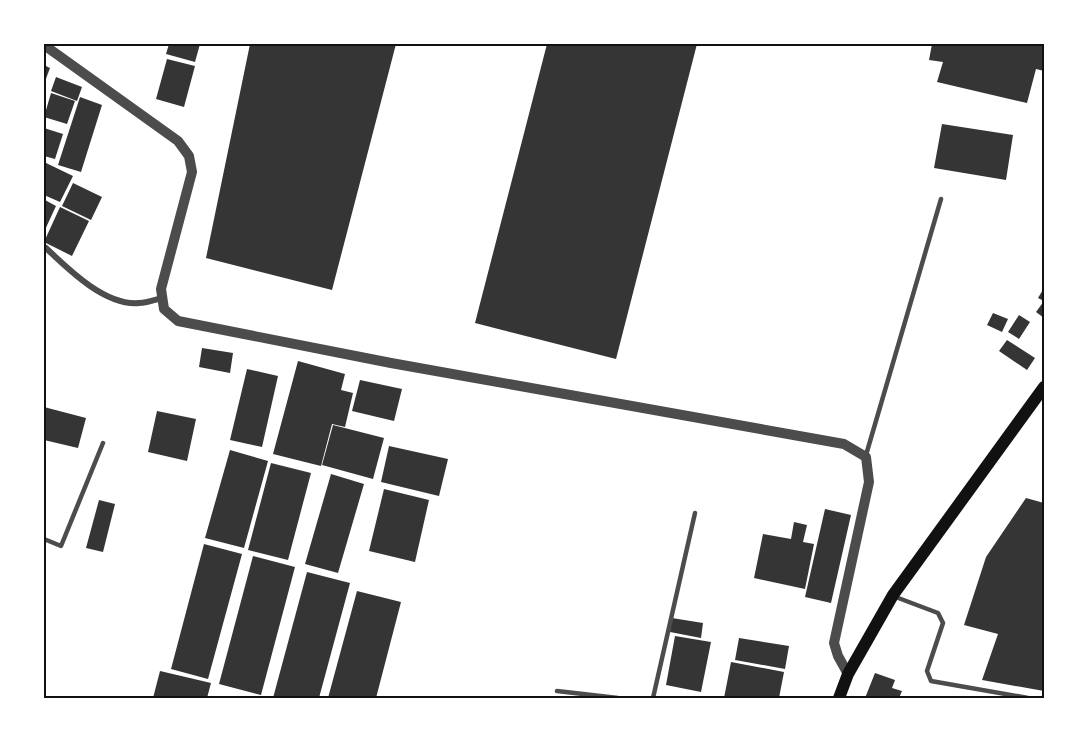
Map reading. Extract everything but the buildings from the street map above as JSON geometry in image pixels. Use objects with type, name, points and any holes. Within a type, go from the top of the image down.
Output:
[{"type":"main road","points":[[838,699],[848,674],[892,595],[1044,387]]},
{"type":"street","points":[[44,45],[178,141],[189,156],[192,172],[160,289],[164,309],[178,321],[391,363],[844,444],[866,457],[869,482],[834,643],[848,674]]},
{"type":"street","points":[[46,248],[83,284],[124,302],[138,303],[162,298]]},
{"type":"lane","points":[[866,457],[941,198]]},
{"type":"lane","points":[[44,539],[61,546],[102,443]]},
{"type":"lane","points":[[652,699],[695,513]]},
{"type":"lane","points":[[892,595],[939,613],[944,623],[927,671],[931,681],[1028,699]]},
{"type":"lane","points":[[557,691],[618,699]]}]
